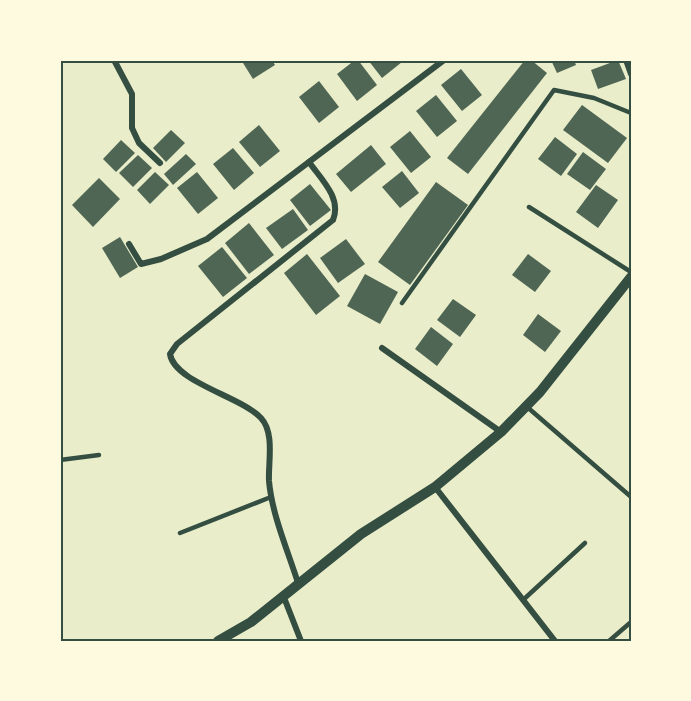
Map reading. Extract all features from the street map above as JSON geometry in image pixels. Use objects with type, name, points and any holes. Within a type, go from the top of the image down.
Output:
[{"type":"street","points":[[114,60],[132,94],[132,128],[139,143],[160,164]]},
{"type":"street","points":[[129,244],[141,264],[161,259],[207,239],[444,60]]},
{"type":"street","points":[[626,60],[631,74]]},
{"type":"street","points":[[298,583],[271,497],[268,431],[263,420],[252,410],[186,375],[177,368],[170,354],[177,344],[333,220],[336,206],[333,196],[309,162]]},
{"type":"street","points":[[218,641],[251,622],[362,534],[435,487],[501,432],[526,406],[631,274]]},
{"type":"street","points":[[382,348],[501,432]]},
{"type":"street","points":[[435,487],[555,641]]},
{"type":"street","points":[[283,596],[301,641]]},
{"type":"lane","points":[[402,303],[554,90],[594,98],[631,113]]},
{"type":"lane","points":[[529,207],[631,274]]},
{"type":"lane","points":[[526,406],[630,496]]},
{"type":"lane","points":[[60,460],[99,455]]},
{"type":"lane","points":[[180,532],[271,497]]},
{"type":"lane","points":[[523,600],[585,543]]},
{"type":"lane","points":[[609,641],[631,622]]},
{"type":"building","points":[[247,60],[272,60],[275,65],[253,79],[243,63]]},
{"type":"building","points":[[358,60],[377,85],[357,101],[337,74]]},
{"type":"building","points":[[368,60],[401,60],[402,62],[382,78]]},
{"type":"building","points":[[525,60],[531,60],[547,73],[468,174],[447,158]]},
{"type":"building","points":[[551,60],[574,60],[576,65],[557,73]]},
{"type":"building","points":[[618,60],[626,79],[598,89],[591,70]]},
{"type":"building","points":[[461,69],[482,95],[462,111],[441,85]]},
{"type":"building","points":[[319,81],[339,107],[319,123],[299,97]]},
{"type":"building","points":[[436,95],[457,121],[437,137],[416,111]]},
{"type":"building","points":[[582,105],[627,138],[608,163],[563,130]]},
{"type":"building","points":[[259,125],[280,151],[260,167],[239,142]]},
{"type":"building","points":[[171,130],[185,143],[166,162],[153,148]]},
{"type":"building","points":[[410,131],[431,157],[411,173],[390,147]]},
{"type":"building","points":[[555,137],[577,154],[561,176],[538,159]]},
{"type":"building","points":[[121,140],[135,153],[116,172],[103,159]]},
{"type":"building","points":[[371,145],[386,164],[351,192],[336,174]]},
{"type":"building","points":[[233,148],[254,173],[234,190],[213,164]]},
{"type":"building","points":[[583,152],[606,169],[590,190],[567,174]]},
{"type":"building","points":[[186,154],[196,164],[173,185],[164,174]]},
{"type":"building","points":[[138,155],[152,168],[133,187],[119,173]]},
{"type":"building","points":[[402,171],[419,193],[400,208],[382,187]]},
{"type":"building","points":[[155,172],[169,185],[150,204],[137,190]]},
{"type":"building","points":[[197,172],[218,198],[198,214],[177,188]]},
{"type":"building","points":[[99,178],[120,199],[93,227],[72,205]]},
{"type":"building","points":[[436,182],[468,205],[410,285],[378,262]]},
{"type":"building","points":[[310,184],[331,210],[310,226],[290,200]]},
{"type":"building","points":[[596,185],[618,200],[598,228],[576,212]]},
{"type":"building","points":[[293,209],[308,230],[282,249],[266,228]]},
{"type":"building","points":[[249,223],[274,255],[249,274],[225,243]]},
{"type":"building","points":[[120,237],[138,267],[120,278],[102,248]]},
{"type":"building","points":[[346,239],[365,264],[338,283],[320,258]]},
{"type":"building","points":[[222,247],[247,278],[223,297],[198,266]]},
{"type":"building","points":[[307,254],[340,296],[316,315],[284,273]]},
{"type":"building","points":[[528,254],[551,271],[535,292],[512,275]]},
{"type":"building","points":[[365,274],[398,292],[380,324],[347,306]]},
{"type":"building","points":[[453,299],[476,315],[460,337],[437,320]]},
{"type":"building","points":[[538,314],[561,331],[545,352],[523,335]]},
{"type":"building","points":[[431,327],[453,344],[437,366],[415,349]]}]
